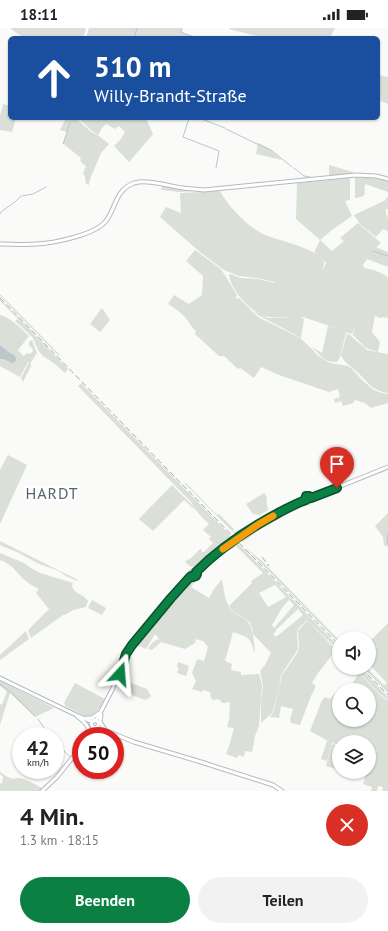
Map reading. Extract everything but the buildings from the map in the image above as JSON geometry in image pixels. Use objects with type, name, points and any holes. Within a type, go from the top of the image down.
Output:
[{"type":"main road","points":[[0,244],[29,245],[47,243],[92,231],[100,227],[106,221],[116,200],[123,190],[136,183],[149,182],[181,188],[204,190],[356,175],[376,176],[388,179]]},
{"type":"main road","points":[[95,724],[112,688],[121,664],[136,639],[191,576],[196,577],[196,572],[204,564],[240,536],[295,504],[306,500],[309,502],[311,498],[388,467]]},
{"type":"main road","points":[[93,727],[113,690],[126,654]]},
{"type":"main road","points":[[0,678],[131,741],[187,758]]},
{"type":"main road","points":[[84,718],[95,717],[102,708]]},
{"type":"main road","points":[[72,713],[102,727]]},
{"type":"main road","points":[[76,715],[87,724],[88,727]]},
{"type":"main road","points":[[101,715],[100,722],[103,727]]},
{"type":"main road","points":[[124,737],[273,785],[282,791]]},
{"type":"main road","points":[[42,791],[57,777],[72,758]]},
{"type":"shaded area","points":[[10,28],[86,28],[84,36],[22,36]]},
{"type":"shaded area","points":[[89,28],[182,28],[181,32],[192,36],[87,36]]},
{"type":"shaded area","points":[[335,28],[331,36],[257,36],[229,29]]},
{"type":"shaded area","points":[[380,75],[388,77],[388,104],[380,101]]},
{"type":"shaded area","points":[[3,104],[8,105],[8,120],[15,120],[12,132],[0,130],[0,116]]},
{"type":"shaded area","points":[[65,120],[78,120],[91,132],[109,144],[101,153],[89,185],[86,184],[85,176],[83,174],[86,166],[80,160],[81,158],[63,143],[67,132],[60,130]]},
{"type":"shaded area","points":[[80,120],[147,120],[153,134],[129,162],[114,146],[125,132],[119,126],[115,129],[106,124],[98,135]]},
{"type":"shaded area","points":[[258,143],[268,148],[282,160],[256,154]]},
{"type":"shaded area","points":[[329,165],[353,172],[353,174],[330,176]]},
{"type":"shaded area","points":[[350,178],[350,200],[345,201],[352,216],[320,240],[296,219],[297,183]]},
{"type":"shaded area","points":[[355,178],[372,178],[388,181],[388,192],[365,184],[364,196],[355,198]]},
{"type":"shaded area","points":[[162,186],[195,191],[179,192],[161,190]]},
{"type":"shaded area","points":[[220,191],[238,214],[261,233],[306,249],[320,257],[314,252],[320,240],[332,251],[344,241],[340,238],[358,223],[381,243],[376,247],[388,252],[388,267],[367,259],[363,265],[364,268],[374,270],[387,276],[388,279],[388,318],[375,316],[372,332],[380,342],[378,352],[366,348],[352,334],[355,327],[351,334],[345,332],[340,357],[337,362],[329,361],[311,346],[322,353],[328,326],[344,331],[303,317],[301,318],[304,319],[301,338],[258,315],[238,295],[229,275],[275,282],[257,278],[239,276],[224,270],[200,252],[160,217],[166,207],[181,213],[180,193]],"holes":[[[321,258],[326,263],[322,271],[324,263]],[[256,312],[269,317],[291,318],[268,318]]]},
{"type":"shaded area","points":[[388,197],[388,209],[386,209],[386,213],[388,219],[388,231],[383,229],[376,237],[360,224],[354,215],[386,200]]},
{"type":"shaded area","points":[[195,250],[221,269],[237,295],[236,299],[239,298],[258,317],[300,338],[317,355],[330,363],[348,366],[374,390],[388,394],[388,403],[371,408],[365,403],[355,400],[353,403],[343,406],[341,401],[335,403],[334,399],[340,397],[338,389],[329,392],[279,375],[261,367],[254,378],[240,368],[238,369],[224,356],[219,356],[196,335],[196,331],[184,316],[168,304],[174,295],[189,304],[202,295],[203,276],[186,261]]},
{"type":"shaded area","points":[[0,294],[60,355],[59,356],[0,296]]},
{"type":"shaded area","points":[[0,299],[68,369],[65,373],[43,356],[38,350],[33,338],[15,321],[18,319],[0,301]]},
{"type":"shaded area","points":[[102,308],[110,320],[100,332],[90,324]]},
{"type":"shaded area","points":[[0,315],[12,321],[29,336],[18,350],[23,356],[27,353],[30,354],[33,351],[29,346],[29,342],[32,340],[37,353],[30,364],[31,366],[23,382],[21,378],[29,362],[20,377],[0,366],[0,359],[10,362],[11,353],[0,345]]},
{"type":"shaded area","points":[[347,334],[367,350],[388,354],[388,393],[373,388],[344,360],[341,355]]},
{"type":"shaded area","points":[[0,345],[15,356],[15,362],[12,363],[0,359]]},
{"type":"shaded area","points":[[81,383],[233,538],[200,566],[193,568],[185,562],[200,549],[204,552],[213,543],[209,539],[211,537],[203,530],[209,524],[198,513],[191,502],[78,386]]},
{"type":"shaded area","points":[[8,455],[27,465],[0,524],[0,470]]},
{"type":"shaded area","points":[[184,483],[186,483],[217,515],[219,514],[234,529],[233,531],[235,532],[269,512],[284,506],[285,508],[253,525],[237,536]]},
{"type":"shaded area","points":[[172,485],[193,506],[195,510],[184,500],[153,531],[139,519]]},
{"type":"shaded area","points":[[264,493],[267,497],[268,510],[260,515],[253,514],[246,504]]},
{"type":"shaded area","points":[[287,511],[288,512],[284,516],[261,529],[243,542],[241,539],[241,537],[261,524]]},
{"type":"shaded area","points":[[388,513],[388,547],[384,545],[383,537],[375,526]]},
{"type":"shaded area","points":[[0,541],[78,580],[77,581],[59,571],[37,563],[0,545]]},
{"type":"shaded area","points":[[236,541],[332,640],[332,644],[307,620],[298,629],[298,649],[281,675],[273,711],[261,723],[263,686],[260,671],[271,653],[253,634],[251,623],[229,606],[252,583],[251,581],[263,573],[236,546],[208,564],[207,563]],"holes":[[[275,585],[286,597],[268,607],[259,593]],[[289,600],[294,605],[274,628],[272,625],[282,608]],[[298,609],[303,615],[276,637],[273,634],[276,630]]]},
{"type":"shaded area","points":[[246,548],[261,560],[332,633],[332,636]]},
{"type":"shaded area","points":[[0,553],[24,563],[40,573],[73,583],[73,589],[88,601],[86,607],[73,610],[63,615],[31,638],[28,630],[49,609],[36,593],[39,589],[27,582],[8,564],[0,560]]},
{"type":"shaded area","points":[[197,579],[191,587],[209,598],[222,579],[229,606],[235,613],[247,621],[252,631],[255,653],[249,639],[233,632],[225,661],[232,664],[231,670],[241,672],[241,675],[259,674],[262,685],[259,726],[255,736],[252,752],[245,751],[244,757],[239,755],[237,758],[226,754],[234,728],[227,727],[230,702],[223,703],[218,699],[213,700],[210,692],[203,690],[202,692],[192,689],[196,681],[192,673],[197,659],[204,661],[208,647],[203,641],[196,639],[195,643],[185,649],[161,642],[152,650],[148,649],[155,640],[159,639],[161,641],[155,634],[146,649],[135,644],[169,604],[190,583]]},
{"type":"shaded area","points":[[92,600],[106,608],[102,615],[88,608]]},
{"type":"shaded area","points":[[308,621],[332,646],[332,655],[312,683],[316,686],[300,725],[291,723],[290,720],[293,709],[281,706],[279,718],[270,717],[274,711],[282,675],[298,652],[298,631]]},
{"type":"shaded area","points":[[388,623],[388,693],[370,675],[374,675],[384,685],[387,683],[376,671],[376,635]]},
{"type":"shaded area","points":[[26,631],[29,639],[0,660],[0,655]]},
{"type":"shaded area","points":[[178,662],[189,666],[186,676],[177,673],[179,668],[177,667]]},
{"type":"shaded area","points":[[358,675],[361,675],[369,683],[353,683]]},
{"type":"shaded area","points":[[362,675],[367,675],[374,683],[369,683]]},
{"type":"shaded area","points":[[0,681],[54,708],[35,717],[10,693],[0,725],[0,704],[2,705],[7,691],[0,686]]},
{"type":"shaded area","points":[[128,682],[147,689],[151,696],[145,700],[124,692]]},
{"type":"shaded area","points":[[75,683],[105,699],[96,712],[92,715],[84,715],[65,706],[64,703]]},
{"type":"shaded area","points":[[376,685],[388,697],[388,700],[376,690]]},
{"type":"shaded area","points":[[376,691],[388,701],[388,791],[382,791],[383,787],[378,786],[377,791],[371,791],[372,787],[363,784],[364,779],[376,779],[376,735],[332,735],[332,743],[330,742],[332,743],[327,761],[321,759],[328,741],[310,731],[322,700],[325,697],[330,699],[332,697],[332,727],[376,727]]},
{"type":"shaded area","points":[[332,744],[332,768],[326,766]]},
{"type":"shaded area","points":[[0,772],[12,779],[28,780],[43,789],[40,791],[0,791],[0,783],[2,784],[3,777]]},
{"type":"waterway","points":[[135,36],[137,28]]},
{"type":"waterway","points":[[182,28],[181,32],[191,36]]},
{"type":"waterway","points":[[188,120],[183,137],[219,151],[216,168]]},
{"type":"waterway","points":[[204,120],[225,128]]},
{"type":"waterway","points":[[63,144],[70,123]]},
{"type":"waterway","points":[[226,129],[257,144]]},
{"type":"waterway","points":[[258,144],[271,150],[292,167]]},
{"type":"waterway","points":[[294,168],[304,176],[310,177]]},
{"type":"waterway","points":[[0,214],[21,196],[33,194],[46,187]]},
{"type":"waterway","points":[[373,251],[388,256]]},
{"type":"waterway","points":[[388,534],[388,544]]},
{"type":"waterway","points":[[0,684],[13,694],[35,716]]},
{"type":"waterway","points":[[38,719],[44,727]]},
{"type":"waterway","points":[[64,751],[69,756]]},
{"type":"railway","points":[[0,298],[332,638]]},
{"type":"railway","points":[[262,557],[269,566]]},
{"type":"railway","points":[[368,675],[388,695]]},
{"type":"slow traffic","points":[[223,549],[240,536],[273,516]]},
{"type":"district","name":"HARDT","points":[[52,493]]},
{"type":"route","points":[[120,674],[126,654],[136,639],[189,578],[191,576],[196,576],[196,572],[204,564],[240,536],[295,504],[306,500],[306,496],[310,496],[311,498],[337,488]]}]
